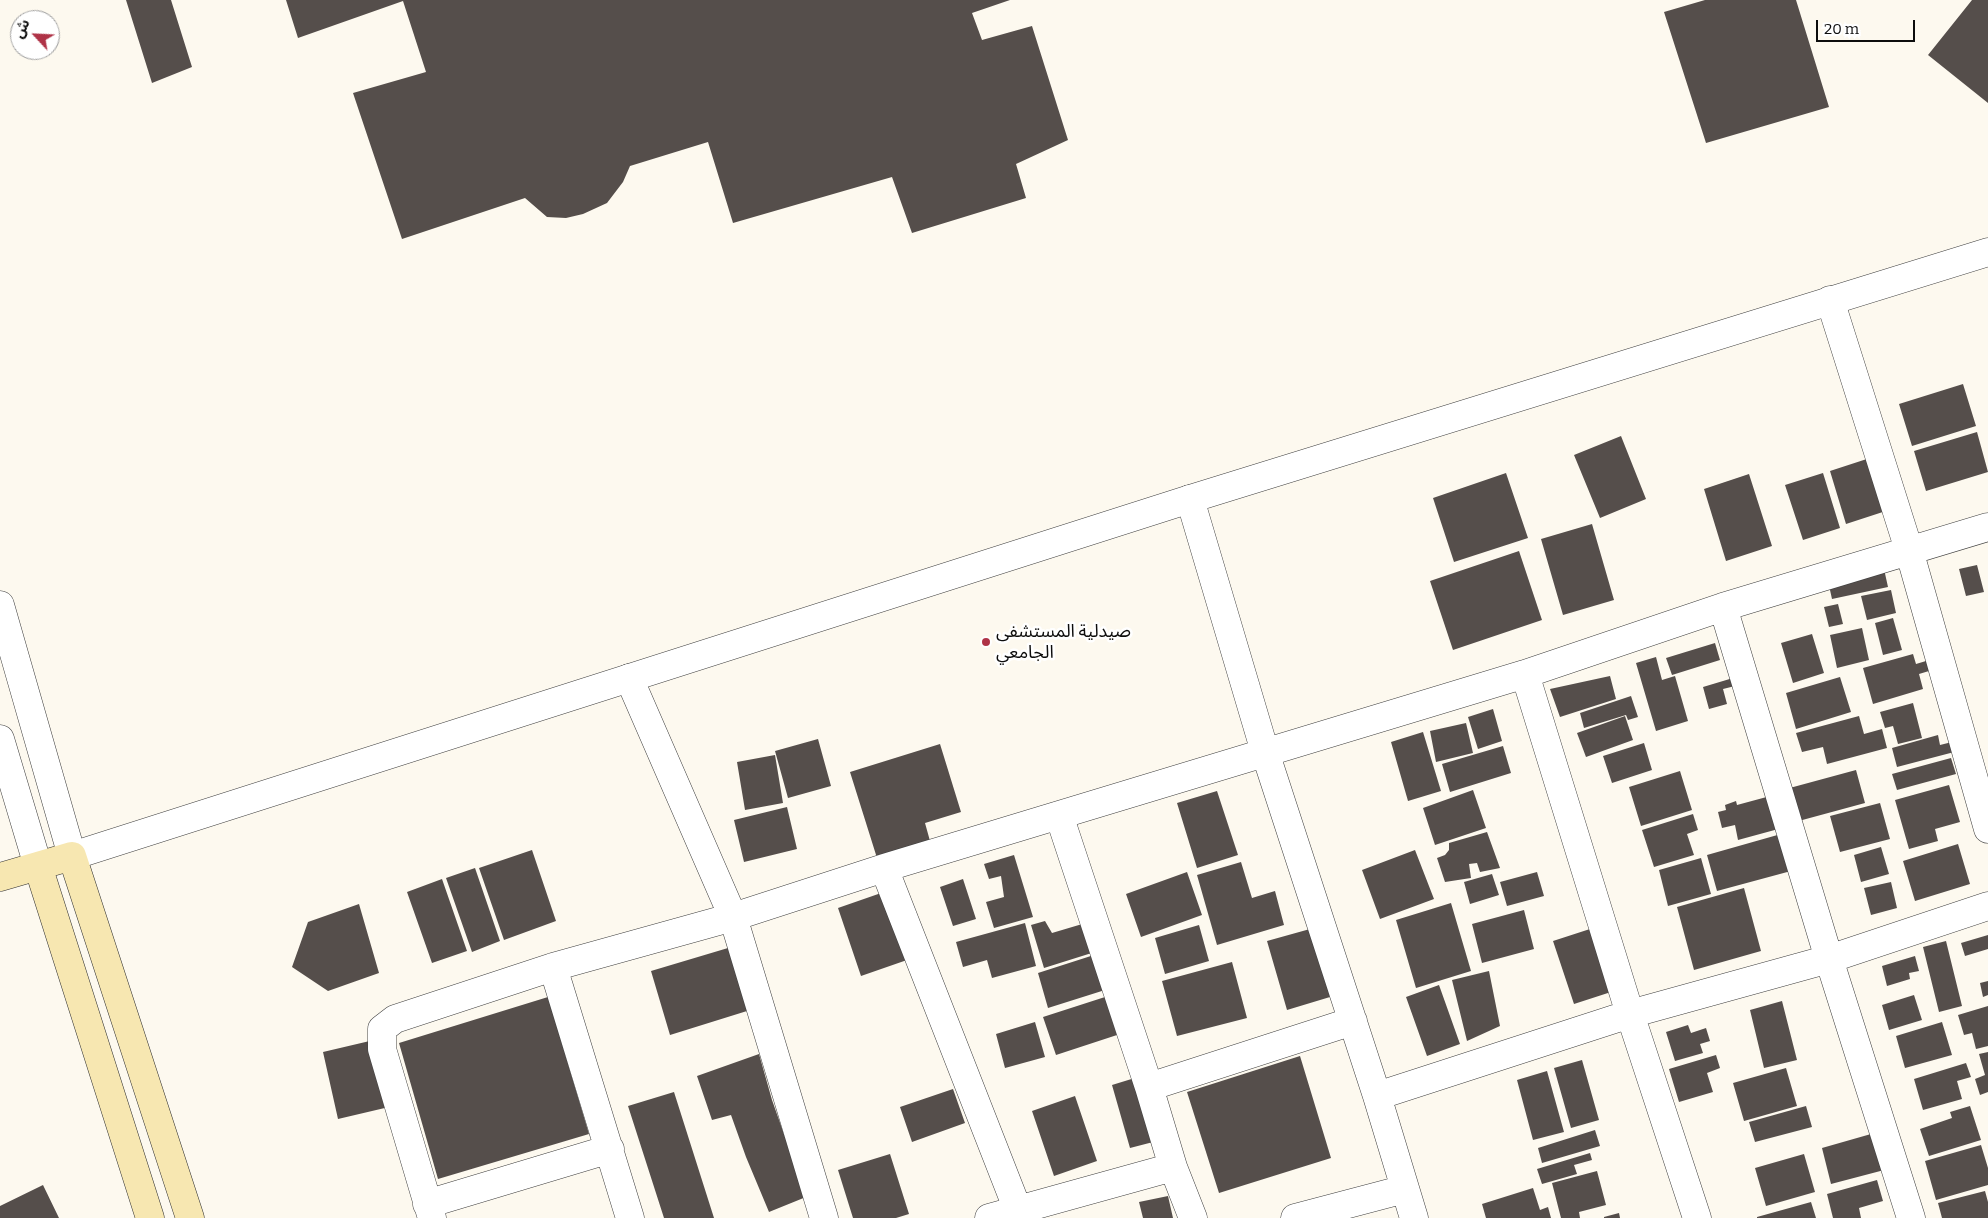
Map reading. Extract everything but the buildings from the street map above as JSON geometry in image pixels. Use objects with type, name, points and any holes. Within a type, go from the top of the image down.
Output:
[{"type":"main road","points":[[0,877],[72,856],[190,1218]]},
{"type":"main road","points":[[38,866],[150,1218]]},
{"type":"street","points":[[0,604],[72,856],[1190,499],[1988,252]]},
{"type":"street","points":[[1830,300],[1909,550],[1988,829]]},
{"type":"street","points":[[1190,499],[1265,752],[1353,1020],[1414,1218]]},
{"type":"street","points":[[610,1149],[430,1211],[382,1049],[382,1029],[395,1019],[553,967],[733,916],[884,868],[1525,674],[1723,607],[1988,527]]},
{"type":"street","points":[[1723,607],[1829,959],[1911,1218]]},
{"type":"street","points":[[1525,674],[1630,1014],[1697,1218]]},
{"type":"street","points":[[629,678],[733,916],[824,1218]]},
{"type":"street","points":[[0,739],[38,866]]},
{"type":"street","points":[[1059,815],[1149,1087],[1173,1167],[1193,1218]]},
{"type":"street","points":[[884,868],[1020,1214]]},
{"type":"street","points":[[1377,1096],[1630,1014],[1829,959],[1988,906]]},
{"type":"street","points":[[553,967],[630,1218]]},
{"type":"street","points":[[1149,1087],[1353,1020]]},
{"type":"street","points":[[989,1218],[1020,1214],[1173,1167]]},
{"type":"street","points":[[1295,1218],[1406,1189]]},
{"type":"place","name":"صيدلية المستشفى الجامعي","points":[[986,642]]}]
